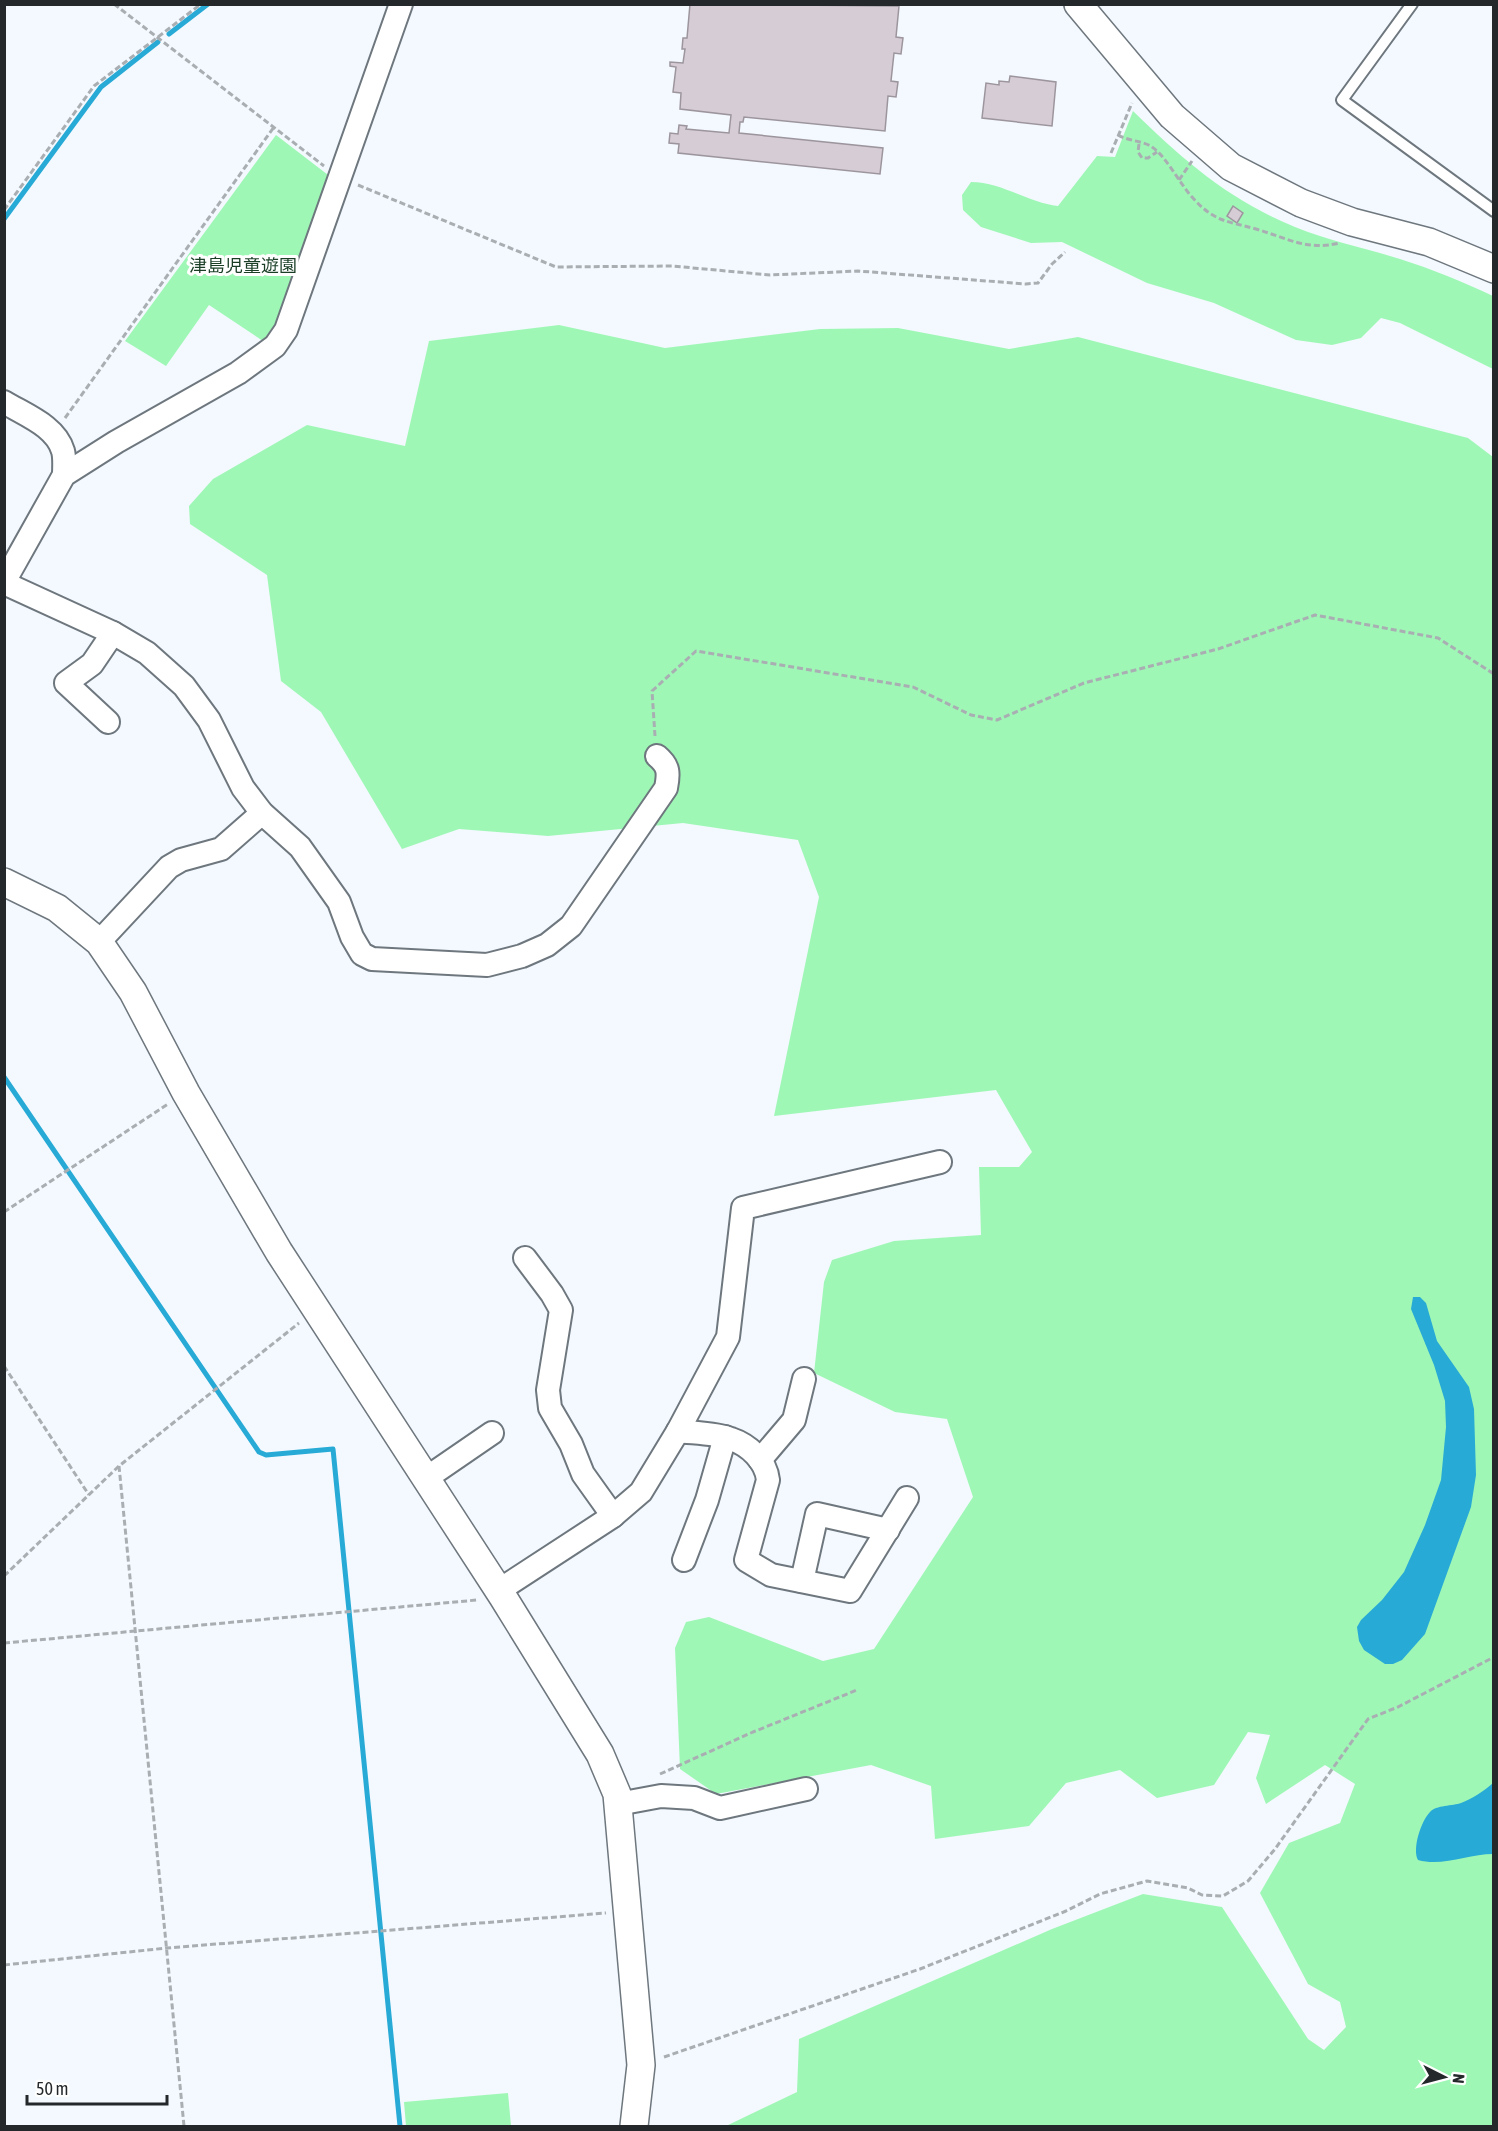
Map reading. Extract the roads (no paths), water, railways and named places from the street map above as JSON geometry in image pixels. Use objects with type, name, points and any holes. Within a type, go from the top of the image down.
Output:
[{"type":"street","points":[[401,4],[286,330],[275,346],[238,374],[116,442],[64,475],[4,582],[113,633],[147,653],[184,686],[209,720],[243,788],[262,813],[300,847],[339,902],[352,937],[362,954],[372,959],[487,965],[522,956],[547,945],[571,926],[666,788],[669,774],[665,763],[657,756]]},
{"type":"street","points":[[1078,4],[1172,116],[1231,166],[1301,203],[1352,222],[1429,242],[1494,269]]},
{"type":"street","points":[[5,404],[58,439],[64,452],[64,475]]},
{"type":"street","points":[[108,722],[66,683],[92,664],[113,633]]},
{"type":"street","points":[[99,942],[169,867],[181,860],[221,849],[262,813]]},
{"type":"street","points":[[4,882],[57,908],[99,942],[133,992],[186,1093],[315,1310],[500,1594],[600,1754],[617,1794],[618,1804],[641,2065],[634,2127]]},
{"type":"street","points":[[500,1594],[613,1516],[641,1492],[678,1431],[728,1337],[743,1208],[940,1162]]},
{"type":"street","points":[[525,1258],[561,1310],[548,1390],[550,1408],[571,1444],[583,1474],[613,1516]]},
{"type":"street","points":[[760,1460],[794,1420],[804,1379]]},
{"type":"street","points":[[678,1431],[732,1439],[756,1455],[766,1468],[768,1480],[746,1560],[771,1575],[850,1591],[907,1498]]},
{"type":"street","points":[[425,1479],[492,1433]]},
{"type":"street","points":[[684,1560],[707,1500],[725,1437]]},
{"type":"street","points":[[802,1581],[817,1514],[888,1530]]},
{"type":"street","points":[[618,1804],[661,1796],[694,1798],[720,1808],[806,1789]]},
{"type":"lane","points":[[1412,4],[1342,100],[1494,212]]},
{"type":"water","points":[[1413,1297],[1420,1297],[1426,1303],[1437,1341],[1469,1387],[1474,1409],[1476,1475],[1471,1507],[1425,1634],[1402,1660],[1393,1664],[1385,1664],[1364,1650],[1359,1641],[1357,1627],[1404,1572],[1425,1525],[1441,1480],[1446,1427],[1445,1401],[1434,1365],[1411,1309]]},
{"type":"water","points":[[1493,1783],[1493,1854],[1436,1862],[1418,1860],[1416,1849],[1418,1835],[1430,1812],[1436,1808],[1465,1801]]},
{"type":"waterway","points":[[169,34],[208,4]]},
{"type":"waterway","points":[[4,219],[101,87],[158,42]]},
{"type":"waterway","points":[[4,1077],[259,1452],[266,1455],[333,1449],[400,2126]]},
{"type":"park label","name":"津島児童遊園","points":[[243,266]]}]
